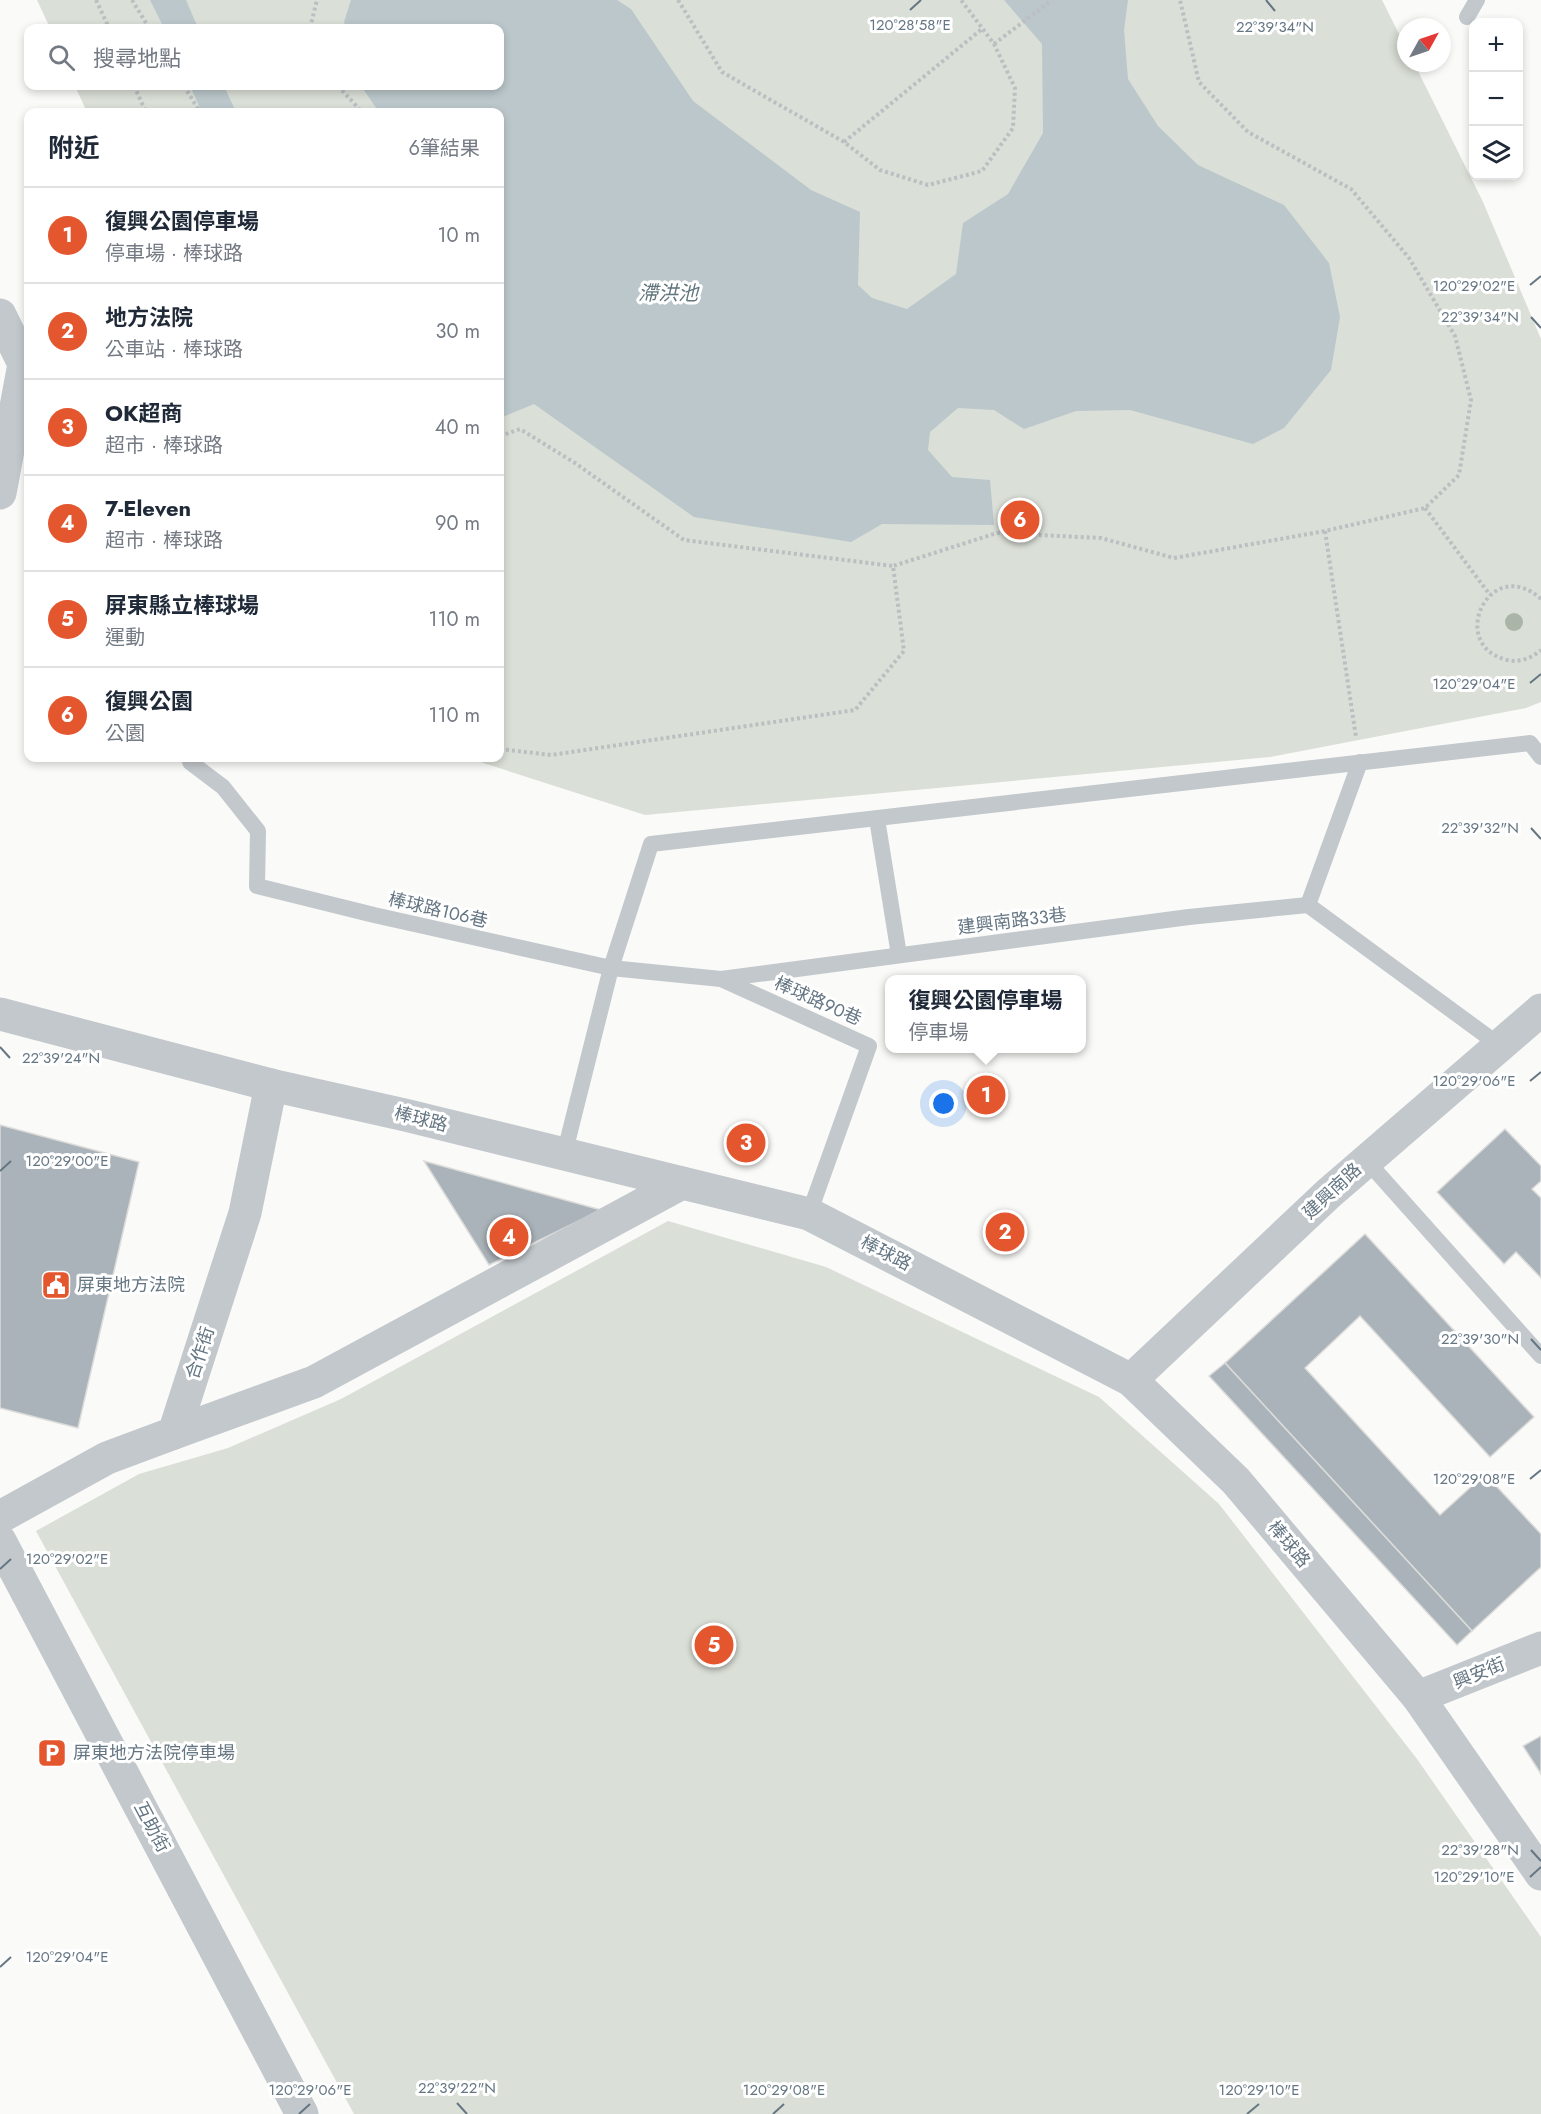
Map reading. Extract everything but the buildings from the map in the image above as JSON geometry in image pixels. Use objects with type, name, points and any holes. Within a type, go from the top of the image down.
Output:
[{"type":"street","points":[[0,315],[24,364],[9,398],[0,493]]},
{"type":"street","name":"建興南路","points":[[1131,1380],[1366,1160],[1540,1012]]},
{"type":"street","name":"棒球路","points":[[0,1014],[271,1085],[405,1115],[809,1214],[1131,1380],[1236,1481],[1418,1697],[1541,1874]]},
{"type":"street","name":"合作街","points":[[174,1433],[245,1213],[271,1085]]},
{"type":"street","points":[[0,1517],[107,1458],[314,1382],[682,1183]]},
{"type":"street","name":"互助街","points":[[0,1542],[303,2114]]},
{"type":"street","name":"興安街","points":[[1418,1697],[1541,1648]]},
{"type":"lane","points":[[1467,17],[1478,0]]},
{"type":"lane","points":[[564,1155],[612,968],[651,844],[1530,743],[1541,757]]},
{"type":"lane","name":"棒球路106巷","points":[[190,762],[223,787],[258,831],[257,886],[374,915],[612,968]]},
{"type":"lane","points":[[1360,762],[1308,905],[1499,1045]]},
{"type":"lane","points":[[877,819],[899,955]]},
{"type":"lane","name":"建興南路33巷","points":[[721,979],[1189,917],[1308,905]]},
{"type":"lane","name":"棒球路90巷","points":[[612,968],[721,979],[869,1046],[809,1214]]},
{"type":"lane","points":[[1366,1160],[1541,1356]]},
{"type":"path","points":[[96,0],[107,24]]},
{"type":"path","points":[[132,0],[147,24]]},
{"type":"path","points":[[311,24],[317,0]]},
{"type":"path","points":[[681,1],[722,72],[844,142],[880,170],[928,185],[982,171],[1012,128],[1015,88],[994,44],[961,0]]},
{"type":"path","points":[[994,44],[1052,0]]},
{"type":"path","points":[[504,435],[520,429],[575,463],[684,540],[893,566],[998,533],[1101,538],[1174,558],[1325,531],[1425,508],[1459,475],[1471,400],[1455,336],[1409,258],[1351,189],[1248,132],[1199,82],[1180,0]]},
{"type":"path","points":[[844,142],[982,29]]},
{"type":"path","points":[[136,90],[144,108]]},
{"type":"path","points":[[186,90],[198,108]]},
{"type":"path","points":[[342,90],[358,108]]},
{"type":"path","points":[[1425,508],[1490,595]]},
{"type":"path","points":[[1325,531],[1360,762]]},
{"type":"path","points":[[504,750],[551,756],[855,710],[904,651],[893,566]]},
{"type":"path","points":[[1541,599],[1524,588],[1512,586],[1500,589],[1490,595],[1481,605],[1477,617],[1477,629],[1481,641],[1499,658],[1512,661],[1524,660],[1541,650]]},
{"type":"shaded area","points":[[37,0],[1382,0],[1397,30],[1397,72],[1418,72],[1469,174],[1469,180],[1472,180],[1483,202],[1541,339],[1541,702],[1526,708],[1270,757],[645,815],[480,762],[504,762],[504,108],[85,108],[77,90],[504,90],[504,24],[48,24]]},
{"type":"shaded area","points":[[668,1221],[826,1267],[1099,1397],[1219,1504],[1417,1759],[1541,1937],[1541,2114],[354,2114],[36,1531],[139,1474],[228,1448],[341,1399]]},
{"type":"water","points":[[150,0],[186,0],[196,24],[162,24]]},
{"type":"water","name":"滯洪池","points":[[351,0],[617,0],[631,9],[693,101],[811,190],[860,212],[858,285],[872,298],[907,309],[956,274],[963,223],[1008,194],[1043,133],[1042,44],[1004,0],[1128,0],[1124,30],[1128,79],[1158,126],[1198,165],[1284,205],[1329,263],[1340,317],[1331,370],[1284,428],[1253,444],[1130,410],[1076,411],[1024,429],[994,410],[958,408],[930,432],[928,450],[952,477],[990,480],[994,525],[882,524],[851,542],[694,517],[534,404],[504,416],[504,108],[376,108],[364,90],[504,90],[504,24],[345,24]]},
{"type":"water","points":[[192,90],[226,90],[234,108],[200,108]]},
{"type":"place","name":"復興公園","points":[[1020,520]]},
{"type":"place","name":"復興公園停車場","points":[[986,1095]]},
{"type":"place","name":"OK超商","points":[[746,1143]]},
{"type":"place","name":"地方法院","points":[[1005,1232]]},
{"type":"place","name":"7-Eleven","points":[[509,1237]]},
{"type":"place","name":"屏東地方法院","points":[[56,1285]]},
{"type":"place","name":"屏東縣立棒球場","points":[[714,1645]]},
{"type":"place","name":"屏東地方法院停車場","points":[[52,1753]]}]
